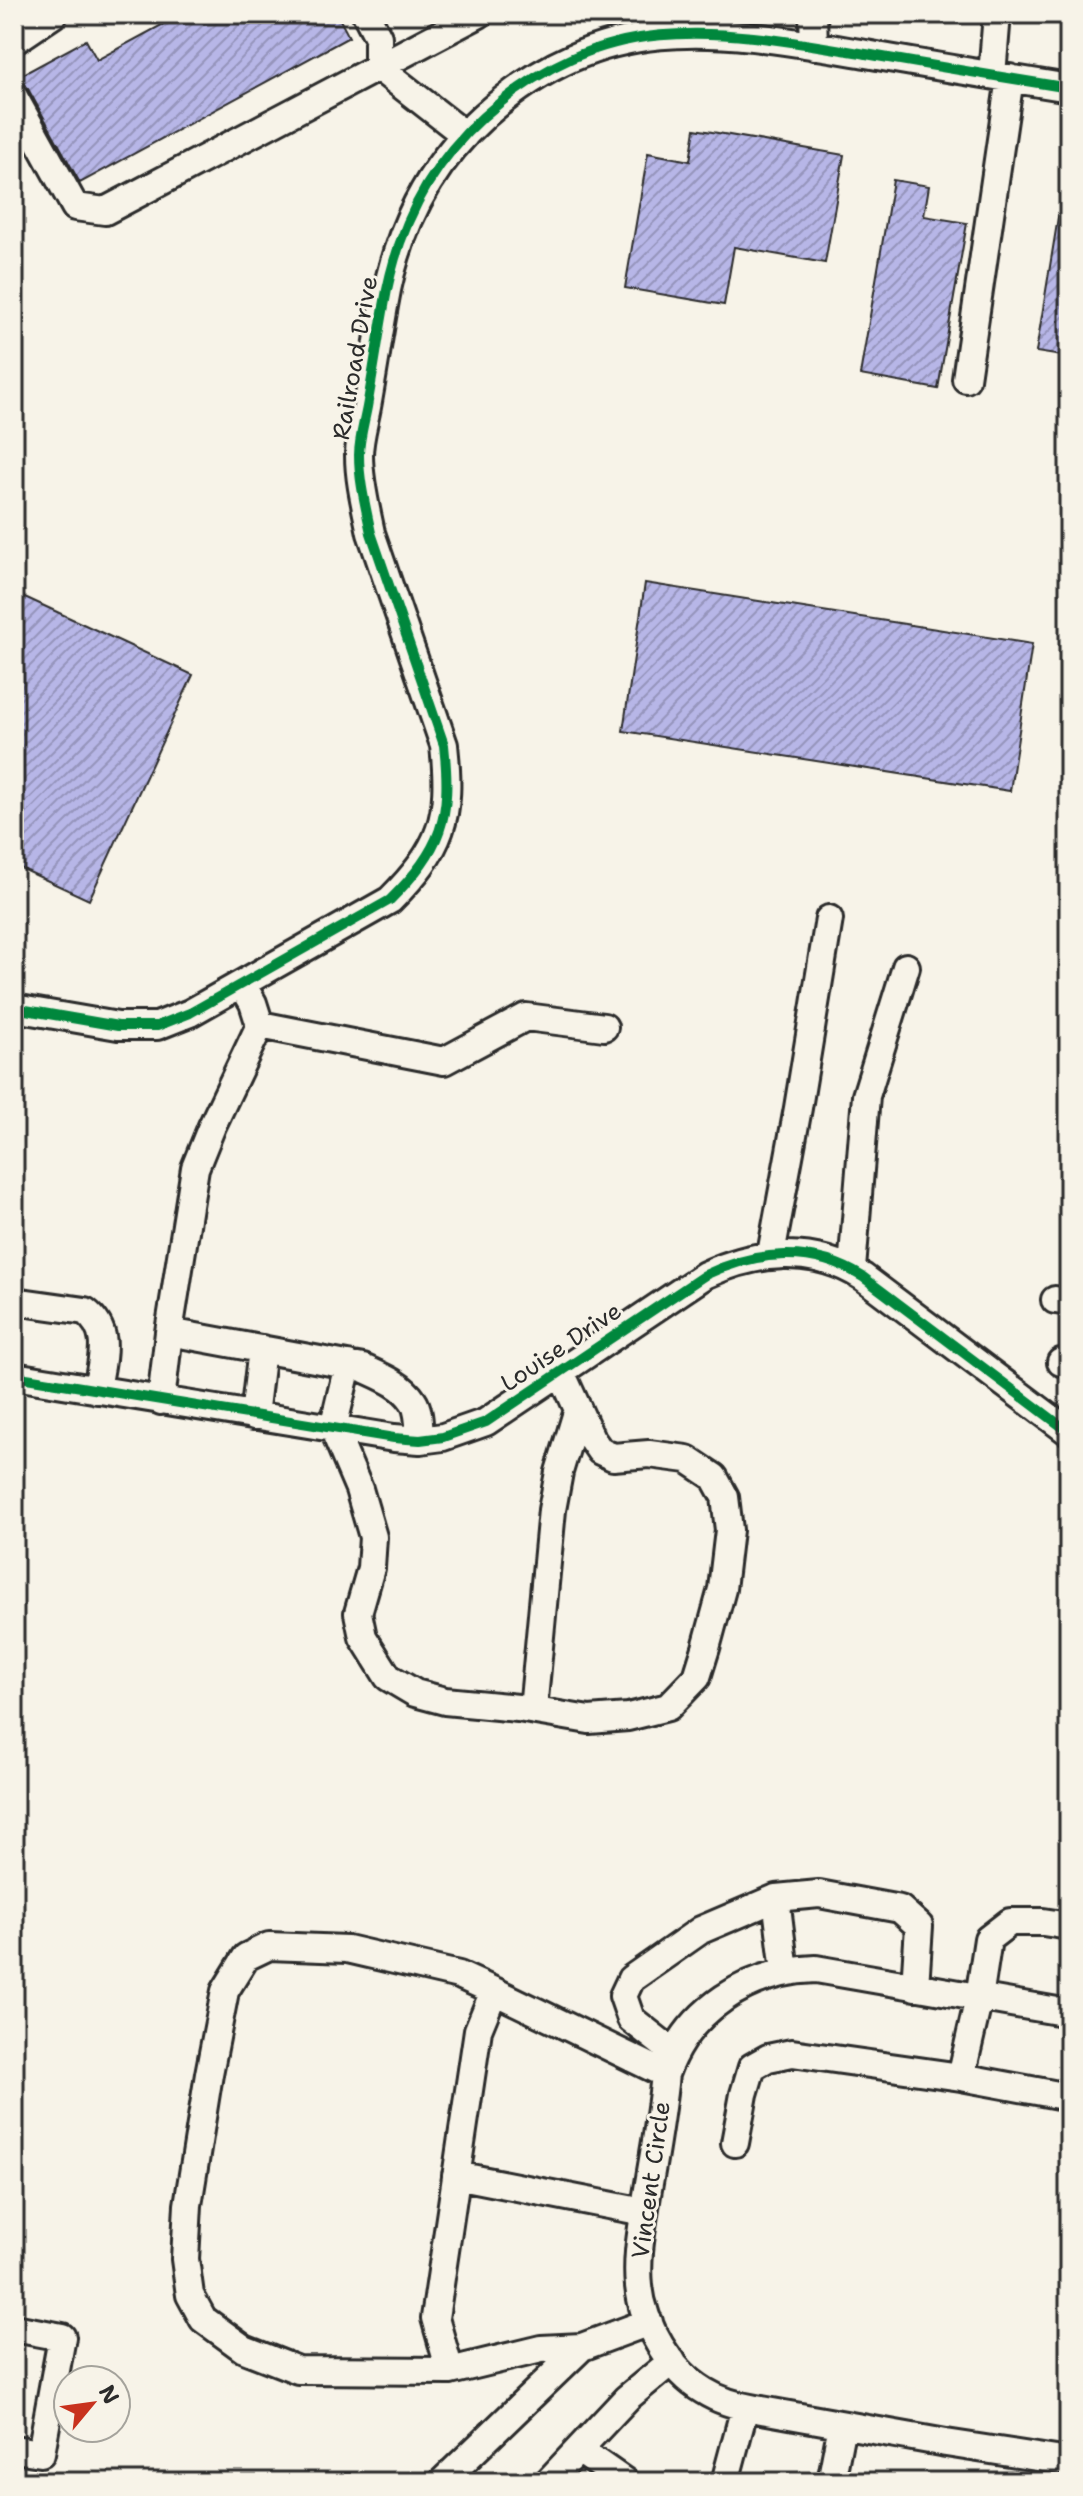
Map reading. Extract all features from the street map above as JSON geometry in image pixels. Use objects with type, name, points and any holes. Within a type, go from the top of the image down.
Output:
[{"type":"street","points":[[14,41],[54,14]]},
{"type":"street","points":[[366,14],[378,37],[378,67]]},
{"type":"street","points":[[14,97],[75,207],[105,211],[479,14]]},
{"type":"street","points":[[813,14],[814,46]]},
{"type":"street","points":[[966,379],[1001,77],[997,14]]},
{"type":"street","name":"Railroad Drive","points":[[14,1008],[118,1026],[157,1026],[190,1013],[390,900],[413,878],[430,855],[446,811],[448,782],[444,745],[371,533],[359,454],[385,297],[405,226],[425,186],[448,153],[500,102],[545,71],[578,56],[659,34],[709,32],[738,34],[1069,88]]},
{"type":"street","points":[[378,67],[465,135]]},
{"type":"street","points":[[771,1254],[829,919]]},
{"type":"street","points":[[852,1269],[866,1096],[906,967]]},
{"type":"street","points":[[161,1401],[195,1168],[260,1025],[253,1003],[242,984]]},
{"type":"street","points":[[260,1025],[444,1061],[526,1017],[604,1027]]},
{"type":"street","name":"Louise Drive","points":[[14,1376],[333,1428],[420,1440],[443,1437],[486,1422],[705,1275],[732,1262],[771,1254],[798,1254],[852,1269],[1069,1432]]},
{"type":"street","points":[[14,1301],[85,1311],[93,1317],[100,1326],[103,1338],[97,1390]]},
{"type":"street","points":[[169,1332],[363,1368],[391,1382],[413,1401],[420,1440]]},
{"type":"street","points":[[254,1416],[262,1349]]},
{"type":"street","points":[[348,1365],[333,1428],[359,1489],[373,1537],[371,1568],[358,1613],[363,1637],[388,1677],[415,1693],[445,1701],[533,1710],[589,1720],[628,1717],[668,1707],[697,1677],[722,1589],[729,1530],[725,1497],[714,1477],[687,1459],[649,1454],[613,1457],[600,1451],[561,1372]]},
{"type":"street","points":[[533,1710],[552,1510],[559,1472],[578,1409]]},
{"type":"street","points":[[670,2064],[631,2019],[623,1996],[631,1979],[701,1930],[776,1898],[819,1894],[900,1909],[919,1926],[915,1987]]},
{"type":"street","points":[[776,1898],[785,1972]]},
{"type":"street","points":[[961,2077],[979,1998],[988,1939],[1010,1922],[1069,1926]]},
{"type":"street","points":[[649,2322],[582,2347],[541,2349],[450,2371],[298,2370],[244,2349],[203,2319],[190,2295],[185,2259],[188,2205],[225,1991],[246,1957],[269,1946],[347,1949],[459,1975],[670,2064]]},
{"type":"street","name":"Vincent Circle","points":[[1069,2013],[816,1969],[757,1979],[733,1991],[697,2021],[670,2064],[638,2254],[639,2288],[644,2311],[658,2342],[688,2379],[705,2392],[745,2407],[1069,2462]]},
{"type":"street","points":[[450,2371],[435,2318],[478,2030],[494,1991]]},
{"type":"street","points":[[735,2143],[752,2067],[768,2058],[792,2053],[961,2077],[1069,2097]]},
{"type":"street","points":[[456,2175],[644,2212]]},
{"type":"street","points":[[14,2328],[62,2337],[41,2453],[14,2450]]},
{"type":"street","points":[[442,2482],[582,2347]]},
{"type":"street","points":[[548,2482],[627,2398],[672,2361]]},
{"type":"street","points":[[725,2482],[745,2407]]},
{"type":"street","points":[[831,2482],[842,2425]]},
{"type":"street","points":[[579,2450],[625,2482]]},
{"type":"building","points":[[182,14],[337,14],[349,37],[80,183],[28,89],[16,78],[86,40],[97,60]]},
{"type":"building","points":[[695,129],[844,155],[825,263],[734,247],[724,305],[625,288],[648,153],[690,161]]},
{"type":"building","points":[[893,180],[929,186],[924,216],[967,223],[938,389],[860,375]]},
{"type":"building","points":[[1059,211],[1069,212],[1069,357],[1036,352]]},
{"type":"building","points":[[645,583],[1032,644],[1010,791],[623,731]]},
{"type":"building","points":[[14,592],[193,675],[89,900],[14,865]]},
{"type":"cycle path","points":[[14,1008],[118,1026],[157,1026],[190,1013],[390,900],[422,864],[432,847],[444,812],[444,745],[371,533],[361,485],[359,449],[389,279],[406,227],[446,157],[483,117],[529,82],[574,57],[619,42],[665,35],[712,34],[761,38],[1069,88]]},
{"type":"cycle path","points":[[14,1376],[394,1438],[420,1440],[443,1437],[486,1422],[705,1275],[764,1257],[804,1256],[844,1267],[863,1277],[1069,1432]]}]
